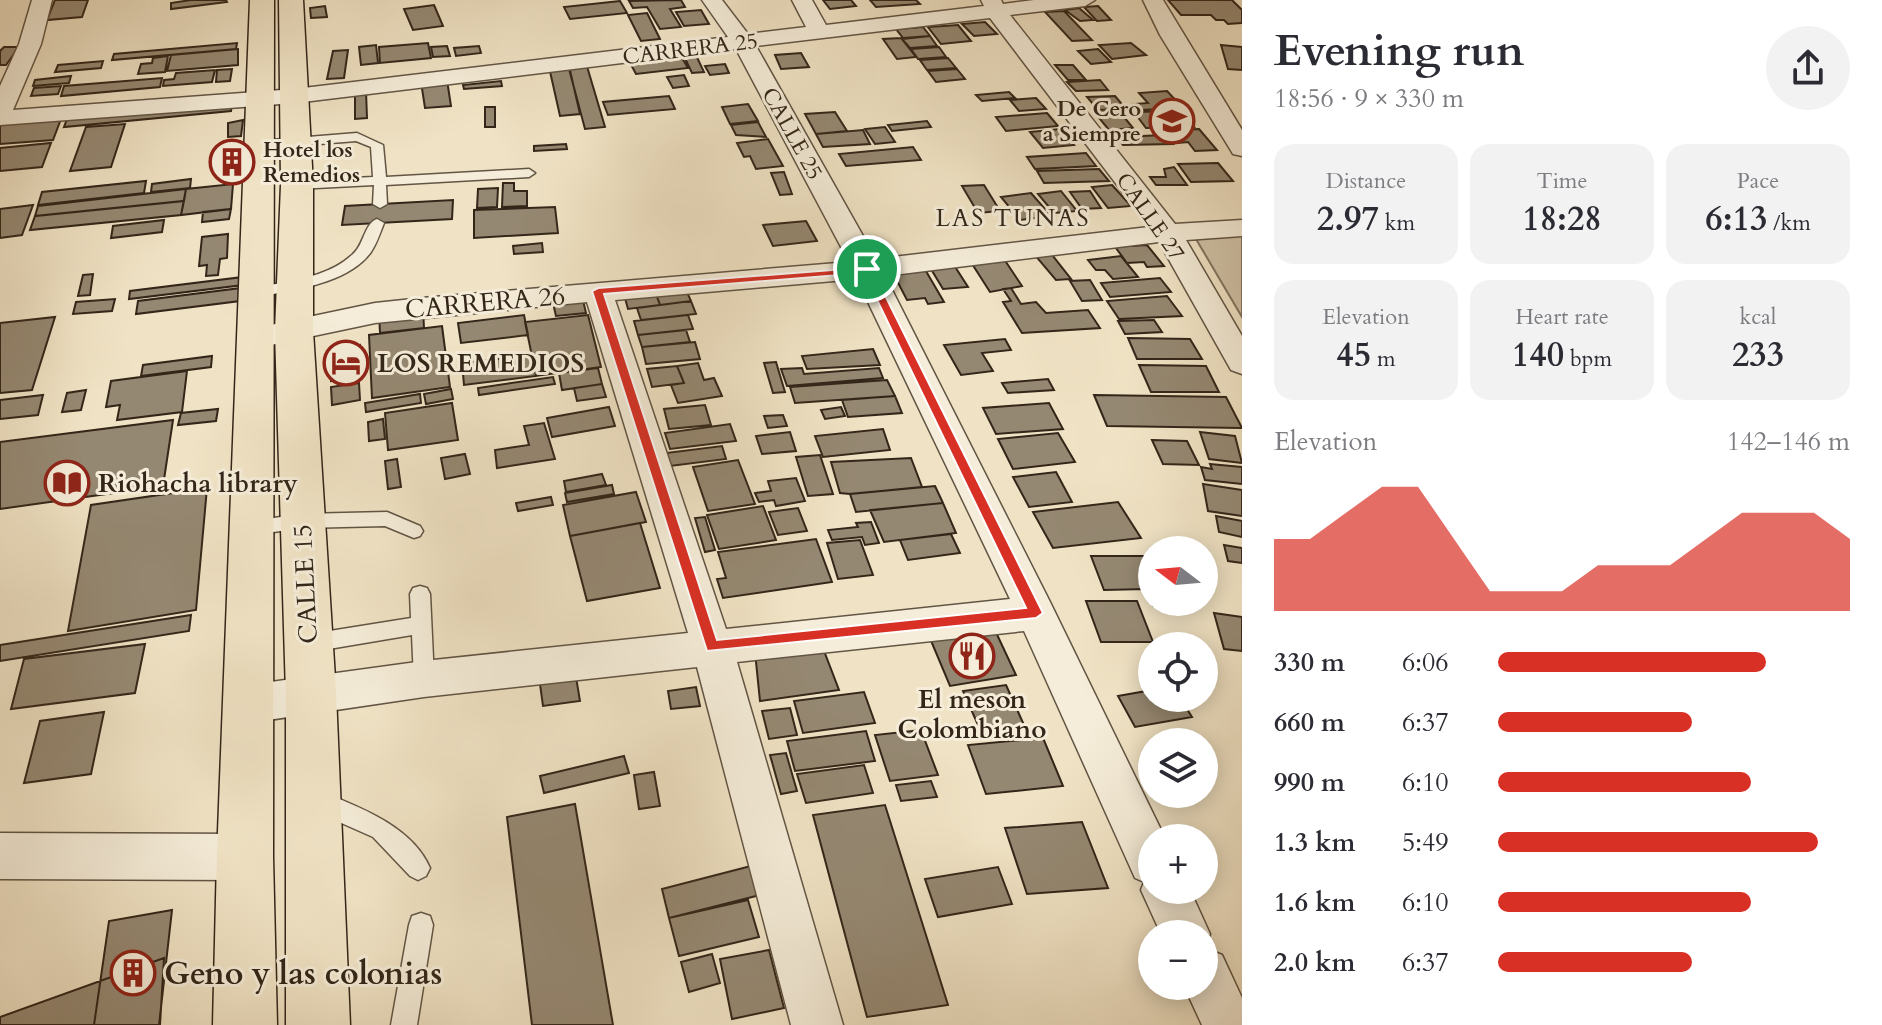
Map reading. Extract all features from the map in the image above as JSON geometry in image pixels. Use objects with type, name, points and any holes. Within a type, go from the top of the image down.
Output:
[{"type":"highway","name":"CALLE 15","points":[[262,0],[277,97]]},
{"type":"highway","name":"CALLE 15","points":[[245,1025],[252,528],[274,334],[277,97],[291,0]]},
{"type":"highway","name":"CALLE 15","points":[[276,288],[297,185],[277,143]]},
{"type":"highway","name":"CALLE 15","points":[[274,334],[302,521],[311,694],[318,1025]]},
{"type":"street","points":[[0,115],[30,44],[42,0]]},
{"type":"street","name":"CALLE 25","points":[[712,0],[743,42],[867,269],[1036,613],[1138,832]]},
{"type":"street","points":[[802,0],[819,32]]},
{"type":"street","name":"CARRERA 25","points":[[0,115],[277,97],[743,42],[994,5],[1085,0]]},
{"type":"street","points":[[1153,0],[1179,49],[1242,149]]},
{"type":"street","name":"CALLE 27","points":[[994,5],[1168,233],[1242,363]]},
{"type":"street","points":[[0,44],[30,44]]},
{"type":"street","name":"CARRERA 26","points":[[274,334],[375,313],[867,269],[1168,233],[1242,228]]},
{"type":"street","points":[[598,291],[712,646],[817,1025]]},
{"type":"street","points":[[248,704],[424,679],[1036,613]]},
{"type":"street","points":[[0,856],[245,857]]},
{"type":"street","points":[[1216,1000],[1228,1025]]},
{"type":"lane","points":[[277,143],[357,137],[377,145],[380,204]]},
{"type":"lane","points":[[297,185],[529,173]]},
{"type":"lane","points":[[276,288],[340,268],[363,253],[377,223]]},
{"type":"lane","points":[[252,528],[302,521],[387,519],[414,531]]},
{"type":"lane","points":[[420,594],[424,679]]},
{"type":"lane","points":[[308,643],[421,625]]},
{"type":"lane","points":[[313,798],[381,829],[418,868]]},
{"type":"lane","points":[[404,1025],[421,925]]},
{"type":"shaded area","points":[[1242,234],[1242,317],[1196,239]]},
{"type":"building","points":[[55,0],[88,0],[82,17],[47,20]]},
{"type":"building","points":[[191,0],[227,2],[171,9],[171,3]]},
{"type":"building","points":[[681,0],[685,7],[670,9],[681,27],[660,29],[647,7],[633,8],[629,1]]},
{"type":"building","points":[[823,0],[851,0],[856,6],[830,9]]},
{"type":"building","points":[[870,0],[916,0],[920,4],[876,7]]},
{"type":"building","points":[[1168,0],[1232,0],[1242,10],[1242,23],[1228,24],[1211,15],[1181,15]]},
{"type":"building","points":[[620,1],[627,13],[570,19],[564,7]]},
{"type":"building","points":[[434,5],[443,26],[413,30],[404,9]]},
{"type":"building","points":[[325,6],[327,17],[311,18],[310,8]]},
{"type":"building","points":[[1098,6],[1111,20],[1097,21],[1084,7]]},
{"type":"building","points":[[1079,8],[1093,20],[1080,21],[1065,10]]},
{"type":"building","points":[[701,10],[709,24],[684,26],[676,12]]},
{"type":"building","points":[[1064,11],[1092,40],[1072,41],[1045,12]]},
{"type":"building","points":[[647,13],[660,39],[641,41],[628,15]]},
{"type":"building","points":[[985,22],[997,34],[974,36],[962,24]]},
{"type":"building","points":[[958,25],[971,41],[941,44],[928,27]]},
{"type":"building","points":[[923,27],[930,36],[903,38],[896,29]]},
{"type":"building","points":[[930,36],[937,46],[910,48],[902,39]]},
{"type":"building","points":[[901,38],[916,57],[897,59],[883,39]]},
{"type":"building","points":[[237,43],[236,49],[112,60],[114,54]]},
{"type":"building","points":[[428,43],[431,58],[380,63],[379,47]]},
{"type":"building","points":[[1131,43],[1146,55],[1112,59],[1099,45]]},
{"type":"building","points":[[376,45],[378,63],[361,65],[359,47]]},
{"type":"building","points":[[1221,45],[1242,47],[1242,70],[1228,69]]},
{"type":"building","points":[[447,46],[450,56],[433,57],[431,47]]},
{"type":"building","points":[[479,46],[481,53],[456,56],[454,48]]},
{"type":"building","points":[[4,47],[19,47],[6,65],[0,65],[0,51]]},
{"type":"building","points":[[939,47],[946,57],[918,59],[911,49]]},
{"type":"building","points":[[238,49],[238,65],[167,71],[171,55]]},
{"type":"building","points":[[1098,49],[1111,62],[1091,64],[1078,51]]},
{"type":"building","points":[[348,50],[344,78],[327,79],[333,51]]},
{"type":"building","points":[[694,51],[704,72],[692,73],[682,52]]},
{"type":"building","points":[[679,53],[688,68],[636,74],[628,59]]},
{"type":"building","points":[[801,53],[809,67],[781,69],[775,55]]},
{"type":"building","points":[[168,56],[165,72],[138,74],[141,64]]},
{"type":"building","points":[[948,58],[956,68],[927,70],[920,60]]},
{"type":"building","points":[[103,61],[101,68],[55,72],[58,65]]},
{"type":"building","points":[[586,63],[605,127],[585,129],[568,65]]},
{"type":"building","points":[[725,64],[729,73],[710,75],[705,66]]},
{"type":"building","points":[[1055,65],[1073,65],[1086,80],[1068,80]]},
{"type":"building","points":[[569,66],[580,114],[560,116],[549,67]]},
{"type":"building","points":[[232,69],[230,81],[216,82],[217,70]]},
{"type":"building","points":[[957,69],[965,79],[936,82],[928,71]]},
{"type":"building","points":[[215,70],[212,82],[163,86],[164,80],[174,79],[176,73]]},
{"type":"building","points":[[684,75],[689,86],[673,88],[667,77]]},
{"type":"building","points":[[71,76],[69,83],[33,86],[35,80]]},
{"type":"building","points":[[162,78],[160,87],[61,96],[64,86]]},
{"type":"building","points":[[447,80],[451,106],[425,108],[421,82]]},
{"type":"building","points":[[1100,80],[1108,90],[1076,91],[1067,82]]},
{"type":"building","points":[[501,81],[502,86],[464,89],[463,85]]},
{"type":"building","points":[[61,86],[58,94],[31,96],[34,88]]},
{"type":"building","points":[[366,91],[367,118],[355,119],[355,92]]},
{"type":"building","points":[[1167,91],[1183,108],[1140,110],[1134,104],[1148,103],[1139,93]]},
{"type":"building","points":[[1009,92],[1015,98],[982,101],[976,95]]},
{"type":"building","points":[[669,96],[675,109],[608,115],[603,102]]},
{"type":"building","points":[[1115,96],[1126,109],[1098,110],[1087,97]]},
{"type":"building","points":[[1036,98],[1046,109],[1019,111],[1010,100]]},
{"type":"building","points":[[232,103],[231,111],[64,127],[67,119]]},
{"type":"building","points":[[748,104],[758,121],[730,124],[722,107]]},
{"type":"building","points":[[485,107],[495,107],[495,127],[485,127]]},
{"type":"building","points":[[1119,111],[1133,128],[1109,130],[1095,113]]},
{"type":"building","points":[[1181,111],[1194,127],[1146,128],[1134,112]]},
{"type":"building","points":[[835,112],[847,131],[816,134],[805,114]]},
{"type":"building","points":[[1047,113],[1058,126],[1006,131],[996,117]]},
{"type":"building","points":[[61,119],[53,140],[0,144],[0,125]]},
{"type":"building","points":[[243,120],[241,136],[228,137],[228,123]]},
{"type":"building","points":[[927,121],[931,127],[892,131],[888,125]]},
{"type":"building","points":[[758,122],[766,137],[736,135],[731,125]]},
{"type":"building","points":[[125,124],[111,167],[70,171],[86,127]]},
{"type":"building","points":[[885,127],[895,142],[875,144],[865,129]]},
{"type":"building","points":[[1060,129],[1074,145],[1043,148],[1030,132]]},
{"type":"building","points":[[1199,129],[1217,150],[1195,151],[1188,142],[1178,143],[1166,130]]},
{"type":"building","points":[[863,130],[870,144],[823,147],[816,134]]},
{"type":"building","points":[[1166,135],[1173,144],[1123,145],[1117,137]]},
{"type":"building","points":[[768,139],[783,166],[756,169],[750,156],[744,157],[737,143]]},
{"type":"building","points":[[51,143],[42,167],[0,171],[0,148]]},
{"type":"building","points":[[566,144],[567,149],[534,151],[534,146]]},
{"type":"building","points":[[913,147],[921,160],[846,166],[839,154]]},
{"type":"building","points":[[1086,153],[1096,166],[1035,169],[1027,157]]},
{"type":"building","name":"Hotel los Remedios","points":[[242,154],[240,168],[221,170],[223,155]]},
{"type":"building","points":[[1218,163],[1233,181],[1191,182],[1178,164]]},
{"type":"building","points":[[1174,167],[1187,185],[1156,185],[1150,177],[1166,177],[1164,169]]},
{"type":"building","points":[[1099,169],[1109,181],[1044,183],[1037,171]]},
{"type":"building","points":[[784,172],[792,194],[780,195],[771,173]]},
{"type":"building","points":[[191,179],[190,188],[151,192],[152,184]]},
{"type":"building","points":[[146,181],[144,193],[38,205],[42,192]]},
{"type":"building","points":[[503,183],[514,183],[514,191],[527,191],[527,206],[502,207]]},
{"type":"building","points":[[233,184],[231,209],[181,215],[186,189]]},
{"type":"building","points":[[984,185],[1000,211],[978,213],[962,186]]},
{"type":"building","points":[[1112,185],[1131,206],[1108,208],[1092,187]]},
{"type":"building","points":[[498,188],[497,207],[477,208],[478,189]]},
{"type":"building","points":[[186,189],[184,201],[35,216],[38,206]]},
{"type":"building","points":[[1061,191],[1077,211],[1054,213],[1038,194]]},
{"type":"building","points":[[1090,191],[1101,208],[1082,209],[1070,192]]},
{"type":"building","points":[[1031,193],[1051,216],[1020,220],[1001,197]]},
{"type":"building","points":[[453,200],[452,219],[342,225],[345,206]]},
{"type":"building","points":[[184,201],[181,215],[30,230],[35,216]]},
{"type":"building","points":[[33,205],[22,235],[0,238],[0,209]]},
{"type":"building","points":[[555,207],[558,233],[474,238],[474,210]]},
{"type":"building","points":[[231,209],[229,219],[202,222],[203,212]]},
{"type":"building","points":[[164,220],[162,232],[111,238],[113,226]]},
{"type":"building","points":[[806,221],[817,241],[773,246],[763,225]]},
{"type":"building","points":[[228,234],[227,258],[220,259],[218,275],[206,276],[207,265],[199,266],[202,237]]},
{"type":"building","points":[[1130,242],[1132,246],[1147,245],[1164,266],[1127,263],[1113,244]]},
{"type":"building","points":[[542,243],[543,252],[514,254],[513,246]]},
{"type":"building","points":[[1049,251],[1071,279],[1056,280],[1034,254]]},
{"type":"building","points":[[1002,256],[1022,286],[990,292],[969,259]]},
{"type":"building","points":[[1121,256],[1138,277],[1113,279],[1105,270],[1096,270],[1088,260]]},
{"type":"building","points":[[952,262],[968,287],[943,289],[928,264]]},
{"type":"building","points":[[923,266],[944,302],[928,304],[925,298],[907,300],[891,269]]},
{"type":"building","points":[[93,274],[90,295],[78,296],[83,275]]},
{"type":"building","points":[[243,277],[243,285],[129,299],[130,291]]},
{"type":"building","points":[[1160,278],[1171,292],[1110,297],[1101,283]]},
{"type":"building","points":[[1090,280],[1102,300],[1082,301],[1070,281]]},
{"type":"building","points":[[241,288],[240,301],[136,314],[138,301]]},
{"type":"building","points":[[1011,288],[1021,304],[1036,302],[1046,313],[1088,310],[1100,328],[1022,333],[1003,302],[1011,301],[1003,289]]},
{"type":"building","points":[[686,290],[691,301],[660,305],[656,294]]},
{"type":"building","points":[[623,291],[656,294],[660,305],[628,309]]},
{"type":"building","points":[[582,296],[586,313],[556,316],[552,299]]},
{"type":"building","points":[[1167,296],[1182,316],[1119,319],[1107,301]]},
{"type":"building","points":[[115,299],[112,311],[73,314],[76,302]]},
{"type":"building","points":[[691,301],[696,314],[641,320],[637,308]]},
{"type":"building","points":[[423,309],[424,328],[380,333],[379,313]]},
{"type":"building","points":[[524,315],[528,335],[461,343],[458,323]]},
{"type":"building","points":[[588,315],[601,367],[536,376],[525,322]]},
{"type":"building","points":[[688,315],[693,329],[638,335],[634,321]]},
{"type":"building","points":[[55,317],[32,390],[0,393],[0,323]]},
{"type":"building","points":[[1154,320],[1162,332],[1125,334],[1118,321]]},
{"type":"building","points":[[442,326],[450,387],[372,398],[369,335]]},
{"type":"building","points":[[686,330],[690,342],[642,347],[638,335]]},
{"type":"building","points":[[1128,338],[1190,339],[1202,359],[1137,359]]},
{"type":"building","points":[[1005,339],[1011,350],[982,353],[993,371],[961,375],[944,345]]},
{"type":"building","points":[[695,342],[700,359],[646,364],[642,347]]},
{"type":"building","name":"LOS REMEDIOS","points":[[360,345],[362,377],[331,381],[330,349]]},
{"type":"building","points":[[873,349],[880,365],[807,369],[802,356]]},
{"type":"building","points":[[531,355],[536,376],[464,385],[462,363]]},
{"type":"building","points":[[212,356],[211,367],[141,376],[143,365]]},
{"type":"building","points":[[776,362],[785,392],[773,393],[764,363]]},
{"type":"building","points":[[698,363],[704,380],[714,378],[722,396],[678,403],[671,385],[684,383],[677,366]]},
{"type":"building","points":[[1139,365],[1206,366],[1219,392],[1151,392]]},
{"type":"building","points":[[677,366],[684,383],[652,387],[647,369]]},
{"type":"building","points":[[598,368],[602,384],[562,390],[559,373]]},
{"type":"building","points":[[802,368],[804,374],[879,368],[883,378],[787,386],[781,369]]},
{"type":"building","points":[[187,371],[182,412],[117,420],[120,405],[106,407],[111,381]]},
{"type":"building","points":[[553,377],[555,384],[479,395],[478,388]]},
{"type":"building","points":[[1048,379],[1054,390],[1008,393],[1002,383]]},
{"type":"building","points":[[887,380],[895,396],[795,403],[790,387]]},
{"type":"building","points":[[359,383],[360,400],[332,405],[331,387]]},
{"type":"building","points":[[602,384],[606,397],[577,401],[574,388]]},
{"type":"building","points":[[451,389],[453,399],[426,404],[424,394]]},
{"type":"building","points":[[86,390],[81,410],[62,412],[67,393]]},
{"type":"building","points":[[420,394],[421,403],[366,412],[365,403]]},
{"type":"building","points":[[43,395],[38,415],[0,419],[0,400]]},
{"type":"building","points":[[1094,395],[1226,397],[1242,428],[1107,426]]},
{"type":"building","points":[[895,396],[902,413],[848,417],[842,400]]},
{"type":"building","points":[[452,403],[458,440],[388,450],[385,413]]},
{"type":"building","points":[[1049,403],[1063,429],[996,434],[983,408]]},
{"type":"building","points":[[705,405],[711,425],[669,429],[664,409]]},
{"type":"building","points":[[609,407],[615,426],[552,437],[547,418]]},
{"type":"building","points":[[841,407],[845,416],[825,419],[821,410]]},
{"type":"building","points":[[218,409],[216,421],[178,425],[181,413]]},
{"type":"building","points":[[783,415],[787,426],[768,428],[764,416]]},
{"type":"building","points":[[383,419],[385,439],[369,441],[368,422]]},
{"type":"building","points":[[173,420],[163,486],[0,509],[0,442]]},
{"type":"building","points":[[544,423],[555,459],[497,468],[495,450],[529,445],[524,426]]},
{"type":"building","points":[[730,424],[736,441],[670,449],[665,433]]},
{"type":"building","points":[[883,429],[890,450],[823,457],[815,436]]},
{"type":"building","points":[[790,432],[796,451],[762,454],[756,436]]},
{"type":"building","points":[[1200,432],[1235,436],[1242,463],[1209,459]]},
{"type":"building","points":[[1058,433],[1075,462],[1013,469],[998,439]]},
{"type":"building","points":[[1152,440],[1187,441],[1199,465],[1163,464]]},
{"type":"building","points":[[722,446],[726,459],[670,466],[666,453]]},
{"type":"building","points":[[465,454],[470,474],[445,479],[441,458]]},
{"type":"building","points":[[820,455],[833,494],[808,496],[796,457]]},
{"type":"building","points":[[911,458],[922,487],[850,494],[840,493],[831,462]]},
{"type":"building","points":[[397,459],[401,487],[388,489],[385,461]]},
{"type":"building","points":[[738,460],[755,504],[708,511],[693,467]]},
{"type":"building","points":[[1210,464],[1242,467],[1242,484],[1205,480],[1201,467],[1212,469]]},
{"type":"building","points":[[1056,472],[1072,502],[1029,507],[1013,477]]},
{"type":"building","points":[[602,474],[606,485],[566,492],[564,481]]},
{"type":"building","points":[[796,478],[805,501],[776,506],[774,500],[759,502],[755,493],[771,491],[768,481]]},
{"type":"building","points":[[1203,484],[1242,490],[1242,516],[1208,511]]},
{"type":"building","points":[[612,485],[614,494],[567,502],[565,493]]},
{"type":"building","points":[[935,486],[943,503],[856,512],[850,494]]},
{"type":"building","points":[[207,488],[196,610],[68,631],[91,505]]},
{"type":"building","points":[[636,492],[646,522],[570,536],[563,505]]},
{"type":"building","points":[[551,497],[553,505],[518,511],[516,503]]},
{"type":"building","points":[[1118,502],[1140,536],[1053,548],[1033,512]]},
{"type":"building","points":[[943,503],[956,533],[884,542],[870,510]]},
{"type":"building","points":[[763,506],[776,540],[719,549],[707,515]]},
{"type":"building","points":[[798,508],[807,531],[778,535],[769,512]]},
{"type":"building","points":[[1216,516],[1242,521],[1242,537],[1219,532]]},
{"type":"building","points":[[705,517],[715,550],[705,552],[695,518]]},
{"type":"building","points":[[871,522],[879,543],[865,545],[862,537],[832,540],[828,530],[858,527],[856,523]]},
{"type":"building","points":[[640,523],[660,588],[587,601],[570,536]]},
{"type":"building","points":[[951,534],[960,553],[908,560],[900,540]]},
{"type":"building","points":[[816,539],[832,582],[723,598],[717,579],[726,578],[718,552]]},
{"type":"building","points":[[860,540],[873,575],[838,579],[827,543]]},
{"type":"building","points":[[1224,545],[1242,548],[1242,563],[1228,561]]},
{"type":"building","points":[[1091,556],[1138,556],[1138,589],[1104,590]]},
{"type":"building","points":[[1086,601],[1137,601],[1138,616],[1143,616],[1149,632],[1138,632],[1138,642],[1101,642]]},
{"type":"building","points":[[1218,614],[1242,617],[1242,651],[1224,649],[1215,616]]},
{"type":"building","points":[[191,615],[189,631],[0,661],[0,645]]},
{"type":"building","name":"El meson Colombiano","points":[[993,626],[1016,675],[950,686],[929,636]]},
{"type":"building","points":[[821,643],[839,690],[760,701],[755,652]]},
{"type":"building","points":[[145,644],[135,693],[11,709],[24,659]]},
{"type":"building","points":[[575,671],[580,701],[543,706],[539,677]]},
{"type":"building","points":[[1006,685],[1024,725],[981,732],[963,691]]},
{"type":"building","points":[[696,687],[700,706],[671,709],[668,691]]},
{"type":"building","points":[[864,692],[875,723],[803,733],[794,701]]},
{"type":"building","points":[[1138,692],[1138,712],[1189,712],[1192,717],[1135,727],[1118,696]]},
{"type":"building","points":[[790,708],[797,735],[769,739],[762,711]]},
{"type":"building","points":[[104,712],[91,774],[24,783],[40,721]]},
{"type":"building","points":[[921,730],[938,775],[890,781],[875,735]]},
{"type":"building","points":[[866,731],[875,761],[795,771],[787,741]]},
{"type":"building","points":[[1043,738],[1063,786],[986,794],[968,745]]},
{"type":"building","points":[[786,753],[797,791],[781,794],[770,755]]},
{"type":"building","points":[[624,756],[629,773],[544,793],[540,776]]},
{"type":"building","points":[[864,765],[873,793],[806,803],[797,774]]},
{"type":"building","points":[[654,772],[660,806],[639,809],[634,775]]},
{"type":"building","points":[[931,781],[937,797],[901,801],[896,785]]},
{"type":"building","points":[[575,804],[613,1025],[532,1025],[507,817]]},
{"type":"building","points":[[885,805],[948,1005],[867,1017],[813,815]]},
{"type":"building","points":[[1082,822],[1108,888],[1027,894],[1005,828]]},
{"type":"building","points":[[751,866],[760,895],[669,918],[662,889]]},
{"type":"building","points":[[998,867],[1012,904],[938,917],[925,879]]},
{"type":"building","points":[[748,900],[759,937],[679,956],[669,918]]},
{"type":"building","name":"Geno y las colonias","points":[[172,910],[159,1025],[94,1025],[109,921]]},
{"type":"building","points":[[769,950],[784,1008],[732,1019],[720,959]]},
{"type":"building","points":[[712,954],[720,983],[689,992],[681,962]]},
{"type":"building","points":[[164,958],[160,1025],[0,1025],[0,1017]]},
{"type":"place","name":"De Cero a Siempre","points":[[1172,121]]},
{"type":"place","name":"Hotel los Remedios","points":[[232,162]]},
{"type":"place","name":"LOS REMEDIOS","points":[[346,363]]},
{"type":"place","name":"Riohacha library","points":[[67,483]]},
{"type":"place","name":"El meson Colombiano","points":[[972,656]]},
{"type":"place","name":"Geno y las colonias","points":[[133,973]]},
{"type":"district","name":"LAS TUNAS","points":[[1013,218]]},
{"type":"route","points":[[867,269],[1036,613],[712,646],[598,291],[867,269]]}]
